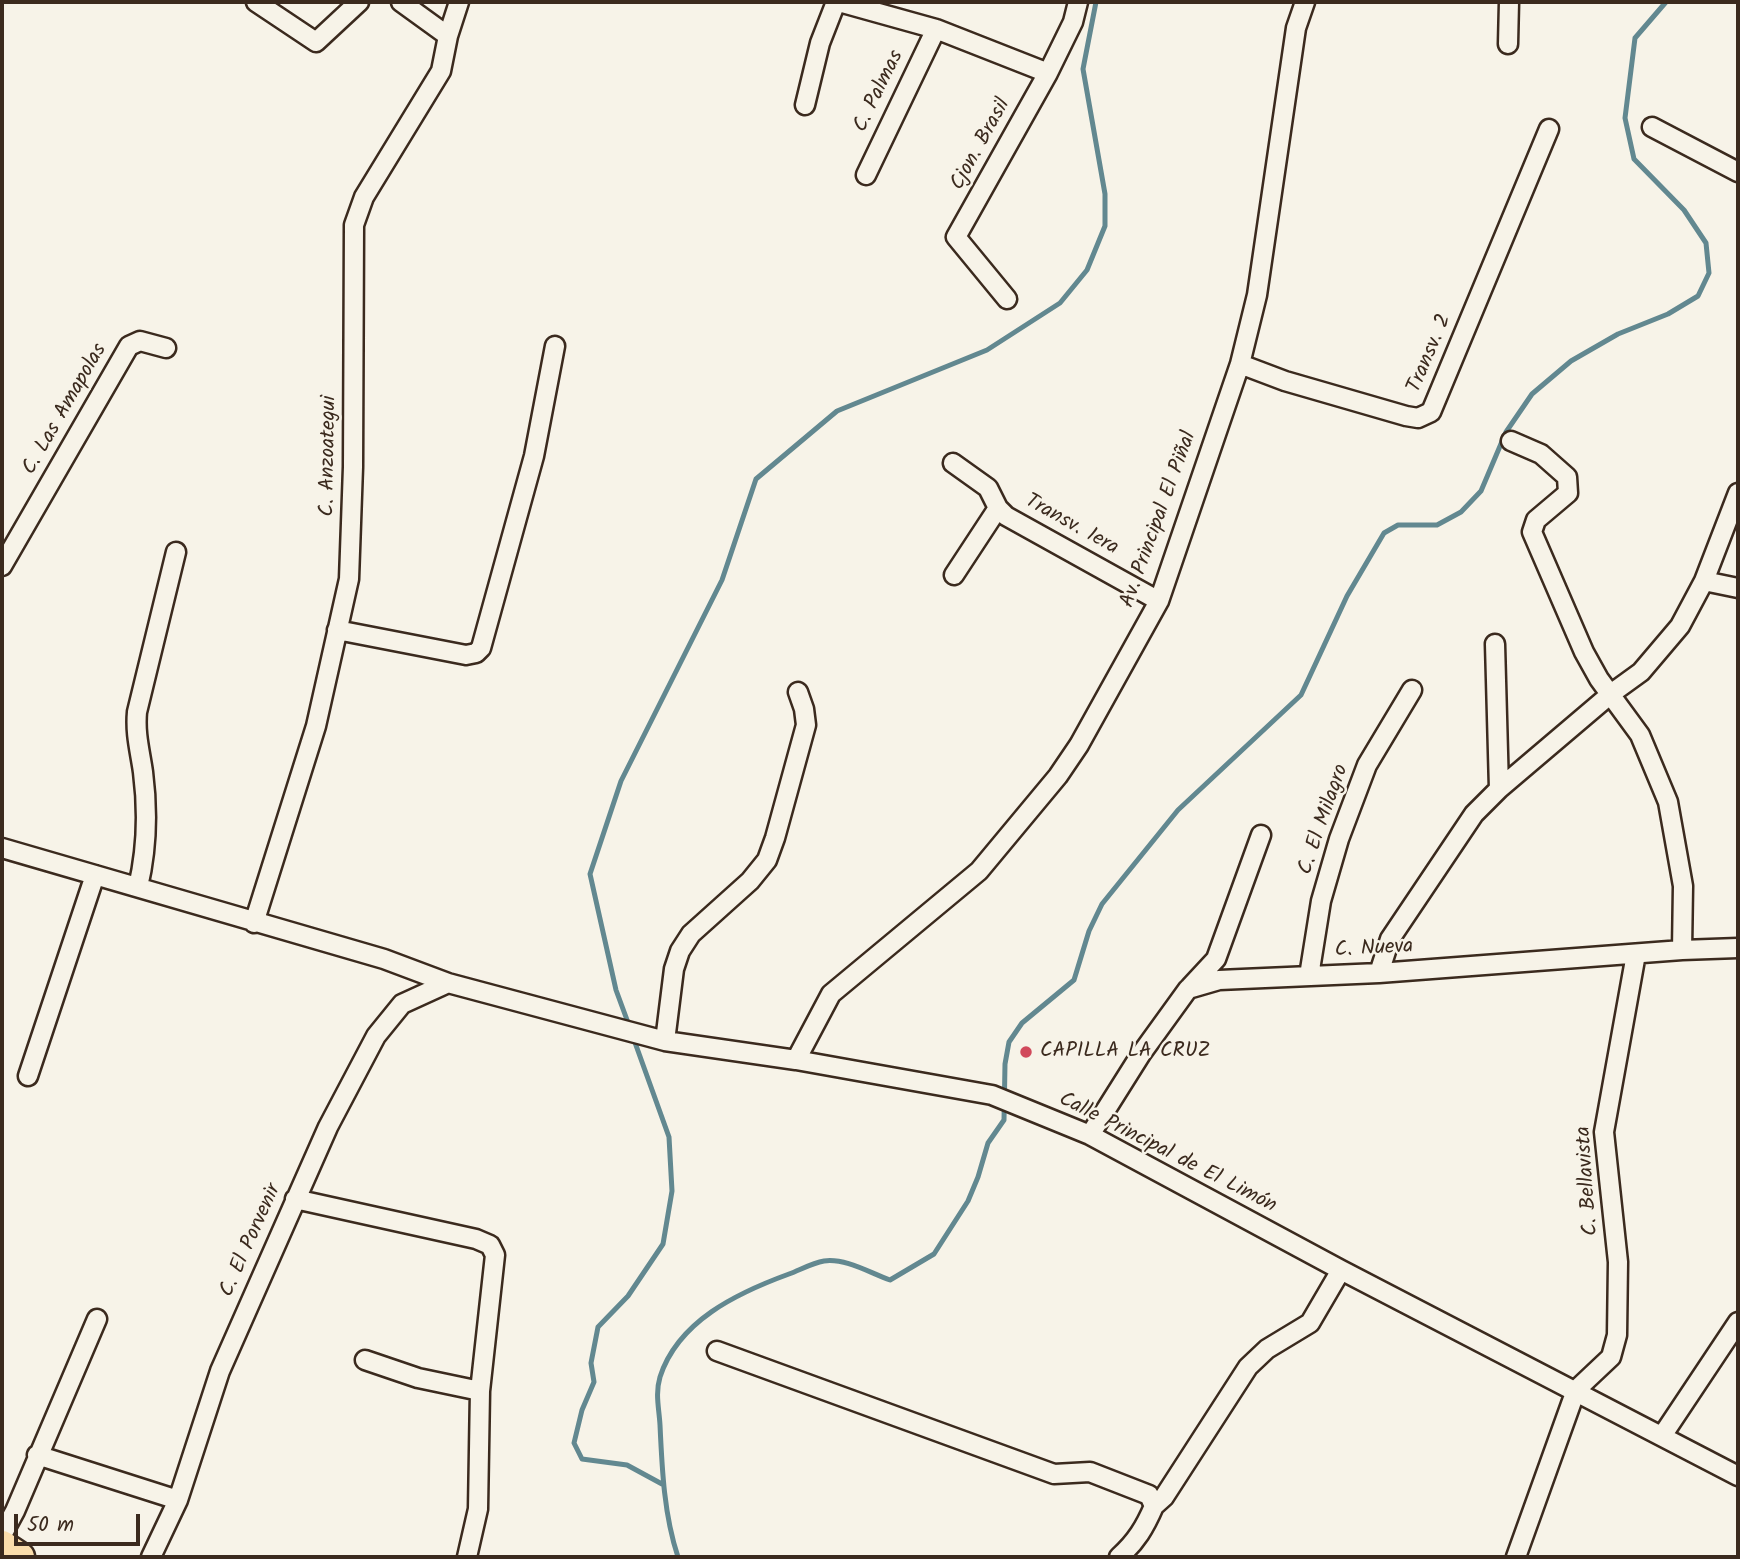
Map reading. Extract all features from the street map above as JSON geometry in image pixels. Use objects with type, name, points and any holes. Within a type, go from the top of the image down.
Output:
[{"type":"main road","points":[[2,1545],[20,1557]]},
{"type":"street","points":[[256,2],[316,42],[359,2]]},
{"type":"street","points":[[401,2],[448,36]]},
{"type":"street","name":"C. Anzoategui","points":[[254,923],[316,726],[349,579],[353,467],[354,225],[364,197],[441,71],[459,2]]},
{"type":"street","points":[[805,105],[820,43],[837,2],[936,29],[1048,73]]},
{"type":"street","name":"Cjon. Brasil","points":[[1007,299],[956,237],[1048,73],[1073,22],[1078,2]]},
{"type":"street","name":"Av. Principal El Piñal","points":[[796,1060],[831,994],[979,871],[1058,776],[1079,745],[1159,601],[1240,364],[1256,295],[1296,28],[1305,2]]},
{"type":"street","points":[[1508,44],[1509,2]]},
{"type":"street","name":"C. Palmas","points":[[866,175],[936,29]]},
{"type":"street","points":[[1652,127],[1738,172]]},
{"type":"street","name":"Transv. 2","points":[[1240,364],[1406,416],[1418,418],[1431,412],[1549,129]]},
{"type":"street","name":"C. Las Amapolas","points":[[2,566],[129,346],[140,341],[166,348]]},
{"type":"street","points":[[337,630],[466,655],[476,653],[481,648],[534,456],[555,346]]},
{"type":"street","points":[[1511,441],[1541,454],[1567,477],[1568,493],[1536,520],[1532,532],[1584,652],[1599,679],[1612,693],[1640,735],[1668,802],[1683,886],[1682,950]]},
{"type":"street","name":"Transv. 1era","points":[[953,463],[988,488],[998,508],[1006,516],[1159,601]]},
{"type":"street","points":[[1379,973],[1391,939],[1474,814],[1499,789],[1612,693],[1641,672],[1680,626],[1704,581],[1738,493]]},
{"type":"street","points":[[954,575],[998,508]]},
{"type":"street","points":[[138,887],[143,867],[146,829],[143,769],[136,731],[137,712],[176,552]]},
{"type":"street","points":[[1704,581],[1738,588]]},
{"type":"street","points":[[1495,644],[1499,789]]},
{"type":"street","name":"C. El Milagro","points":[[1309,976],[1321,901],[1339,839],[1367,765],[1412,690]]},
{"type":"street","points":[[665,1041],[674,969],[680,951],[691,934],[750,881],[766,860],[775,838],[806,725],[804,709],[797,692]]},
{"type":"street","points":[[1090,1135],[1140,1054],[1188,989],[1216,959],[1261,835]]},
{"type":"street","name":"Calle Principal de El Limón","points":[[2,848],[384,959],[448,983],[665,1041],[796,1060],[993,1095],[1090,1135],[1341,1270],[1738,1476]]},
{"type":"street","points":[[28,1076],[95,875]]},
{"type":"street","name":"C. Nueva","points":[[1188,989],[1219,980],[1379,973],[1738,948]]},
{"type":"street","name":"C. Bellavista","points":[[1576,1390],[1611,1357],[1617,1335],[1618,1262],[1604,1132],[1636,954]]},
{"type":"street","name":"C. El Porvenir","points":[[151,1557],[178,1500],[220,1371],[328,1127],[376,1036],[402,1004],[448,983]]},
{"type":"street","points":[[295,1199],[476,1239],[490,1245],[495,1255],[480,1391],[478,1509],[467,1557]]},
{"type":"street","points":[[1119,1557],[1145,1527],[1154,1506],[1164,1497],[1248,1367],[1267,1349],[1310,1323],[1341,1270]]},
{"type":"street","points":[[2,1535],[15,1511],[97,1319]]},
{"type":"street","points":[[1662,1436],[1738,1322]]},
{"type":"street","points":[[718,1350],[1054,1474],[1090,1472],[1104,1477],[1149,1495],[1154,1506]]},
{"type":"street","points":[[365,1360],[418,1378],[480,1391]]},
{"type":"street","points":[[1516,1557],[1576,1390]]},
{"type":"street","points":[[37,1455],[178,1500]]},
{"type":"waterway","points":[[630,1028],[616,990],[590,874],[621,781],[722,580],[756,479],[837,411],[987,350],[1060,303],[1087,270],[1105,226],[1105,194],[1083,69],[1096,2]]},
{"type":"waterway","points":[[678,1557],[664,1492],[658,1395],[660,1377],[680,1340],[695,1325],[730,1300],[815,1263],[841,1262],[890,1280],[934,1254],[968,1201],[988,1143],[1004,1120],[1005,1064],[1009,1042],[1022,1023],[1074,980],[1089,931],[1102,904],[1178,810],[1301,695],[1347,596],[1384,533],[1398,525],[1437,525],[1461,512],[1481,491],[1506,432],[1532,394],[1571,361],[1618,334],[1668,314],[1698,296],[1709,273],[1706,243],[1684,210],[1634,159],[1625,118],[1635,38],[1666,2]]},
{"type":"waterway","points":[[633,1037],[669,1137],[672,1191],[663,1244],[628,1296],[598,1327],[591,1363],[594,1382],[582,1410],[574,1443],[582,1459],[627,1465],[662,1484]]},
{"type":"place","name":"CAPILLA LA CRUZ","points":[[1026,1052]]}]
